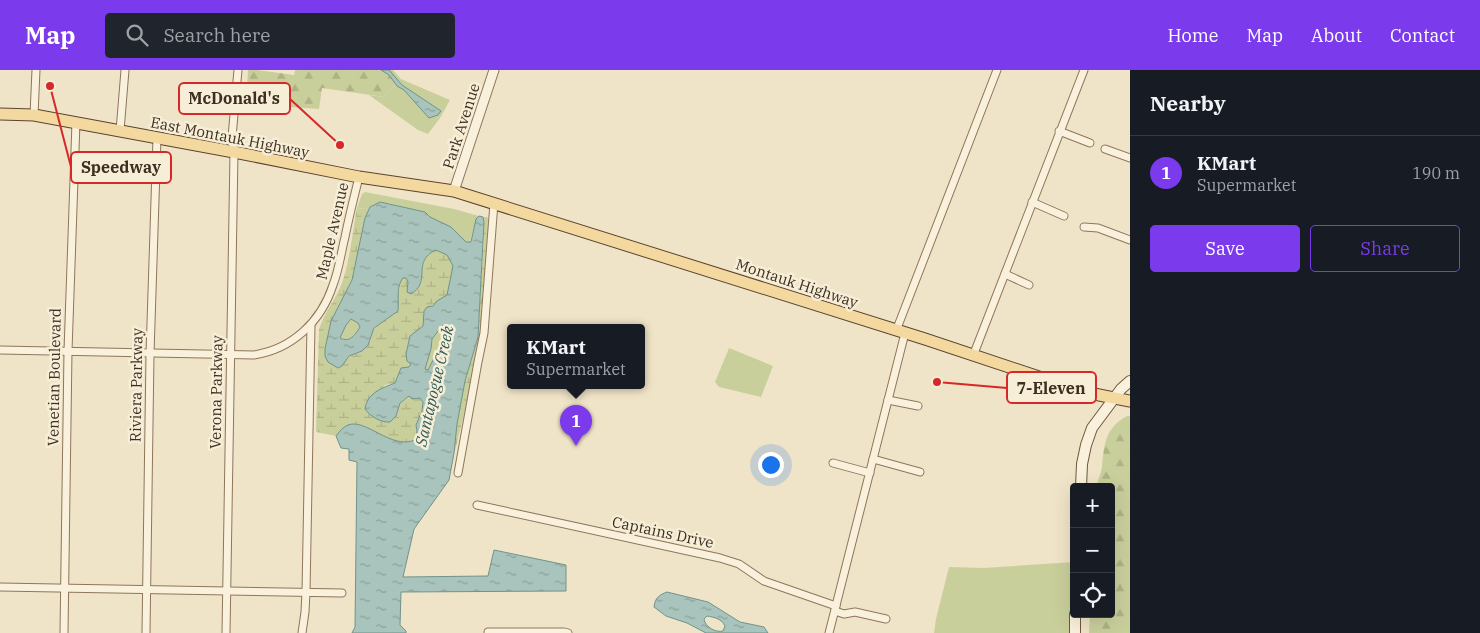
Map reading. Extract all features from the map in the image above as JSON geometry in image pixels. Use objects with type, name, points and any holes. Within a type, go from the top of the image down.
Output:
[{"type":"main road","name":"East Montauk Highway","points":[[0,114],[34,115],[76,122],[359,177],[454,191]]},
{"type":"main road","name":"Montauk Highway","points":[[454,191],[901,332],[1084,392],[1130,401]]},
{"type":"main road","points":[[1081,483],[1082,464],[1092,428],[1130,381]]},
{"type":"main road","points":[[1074,633],[1075,618]]},
{"type":"street","points":[[34,115],[36,70]]},
{"type":"street","points":[[120,131],[125,70]]},
{"type":"street","name":"Verona Parkway","points":[[226,633],[234,152],[232,137],[238,70]]},
{"type":"street","name":"Park Avenue","points":[[454,191],[494,70]]},
{"type":"street","points":[[829,633],[888,400],[901,332],[997,70]]},
{"type":"street","points":[[973,356],[1084,70]]},
{"type":"street","name":"Venetian Boulevard","points":[[64,633],[68,351],[76,122]]},
{"type":"street","points":[[1059,131],[1090,143]]},
{"type":"street","name":"Riviera Parkway","points":[[146,633],[150,354],[157,138]]},
{"type":"street","points":[[1105,149],[1130,158]]},
{"type":"street","name":"Maple Avenue","points":[[0,350],[231,355],[254,355],[272,351],[295,339],[311,325],[329,296],[335,280],[359,177]]},
{"type":"street","points":[[1032,202],[1064,216]]},
{"type":"street","points":[[458,472],[484,333],[494,203]]},
{"type":"street","points":[[1084,227],[1098,228],[1130,240]]},
{"type":"street","points":[[1005,274],[1028,285]]},
{"type":"street","points":[[302,633],[306,592],[311,325]]},
{"type":"street","points":[[888,400],[918,406]]},
{"type":"street","points":[[873,459],[920,472]]},
{"type":"street","points":[[833,463],[870,472]]},
{"type":"street","name":"Captains Drive","points":[[477,505],[720,558],[739,564],[764,581],[835,608],[844,614],[855,612],[886,619]]},
{"type":"street","points":[[0,587],[342,593]]},
{"type":"street","points":[[488,632],[568,633]]},
{"type":"green space","points":[[248,70],[294,75],[295,70],[393,70],[401,79],[384,97],[322,88],[319,109],[246,104]]},
{"type":"green space","points":[[401,79],[450,100],[428,134],[418,130],[369,95],[384,97]]},
{"type":"green space","points":[[365,192],[454,209],[479,216],[476,219],[470,243],[466,242],[451,227],[430,217],[388,203],[366,209],[357,208],[362,194]]},
{"type":"green space","points":[[370,207],[365,218],[352,280],[331,321],[346,360],[366,348],[376,326],[388,319],[399,293],[400,281],[406,278],[408,282],[407,289],[421,281],[425,259],[431,253],[436,250],[447,255],[453,266],[448,295],[424,311],[423,326],[410,336],[406,354],[412,364],[409,367],[405,367],[398,374],[395,383],[385,385],[368,413],[380,420],[390,422],[405,398],[409,396],[416,399],[420,398],[423,402],[422,411],[416,425],[415,441],[406,443],[388,438],[355,424],[346,426],[336,436],[316,432],[319,330],[343,279],[357,208],[366,209]]},
{"type":"green space","points":[[483,217],[487,217],[489,220],[482,334],[452,463],[465,381],[478,337],[484,236]]},
{"type":"green space","points":[[351,319],[358,323],[360,327],[349,339],[340,338],[346,325]]},
{"type":"green space","points":[[442,326],[446,326],[449,329],[428,370],[425,369],[432,339]]},
{"type":"green space","points":[[729,348],[773,366],[761,397],[719,387],[715,382]]},
{"type":"green space","points":[[1130,416],[1130,633],[1089,633],[1090,618],[1115,618],[1115,483],[1097,483],[1102,470],[1107,438],[1114,426]]},
{"type":"green space","points":[[1070,562],[1070,618],[1074,618],[1075,633],[934,633],[949,567],[984,568]]},
{"type":"water","points":[[381,70],[389,70],[402,85],[441,111],[438,115],[429,118],[404,90],[397,86],[389,75]]},
{"type":"water","name":"Santapogue Creek","points":[[380,202],[425,212],[430,217],[451,227],[466,242],[471,242],[476,219],[479,216],[483,217],[484,222],[478,337],[465,381],[449,480],[414,529],[403,577],[488,576],[494,550],[566,565],[566,591],[401,592],[400,625],[406,633],[352,633],[355,627],[357,462],[349,460],[349,449],[341,448],[336,436],[346,426],[355,424],[397,441],[415,440],[416,425],[422,411],[423,402],[420,398],[412,399],[409,396],[406,398],[400,403],[396,416],[390,422],[383,421],[370,414],[365,409],[366,403],[380,389],[395,383],[401,368],[409,367],[411,364],[407,361],[406,354],[410,336],[423,326],[424,311],[427,307],[433,306],[447,295],[453,266],[447,255],[436,250],[429,255],[424,260],[422,278],[417,289],[411,294],[407,292],[408,282],[406,278],[403,278],[399,289],[398,311],[374,328],[368,345],[362,351],[349,356],[342,366],[338,368],[328,362],[325,356],[325,349],[331,321],[352,280],[365,218],[370,207]],"holes":[[[351,319],[358,323],[360,327],[349,339],[340,338]],[[442,326],[446,326],[449,329],[428,370],[425,369],[432,339]]]},
{"type":"water","points":[[667,592],[708,602],[740,622],[764,627],[768,633],[706,633],[687,623],[666,616],[654,607],[656,599]],"holes":[[[707,616],[722,622],[725,626],[723,631],[714,630],[706,625],[704,619]]]},
{"type":"place","name":"Speedway","points":[[50,86]]},
{"type":"place","name":"McDonald's","points":[[340,145]]},
{"type":"place","name":"7-Eleven","points":[[937,382]]},
{"type":"place","name":"KMart","points":[[576,446]]}]
